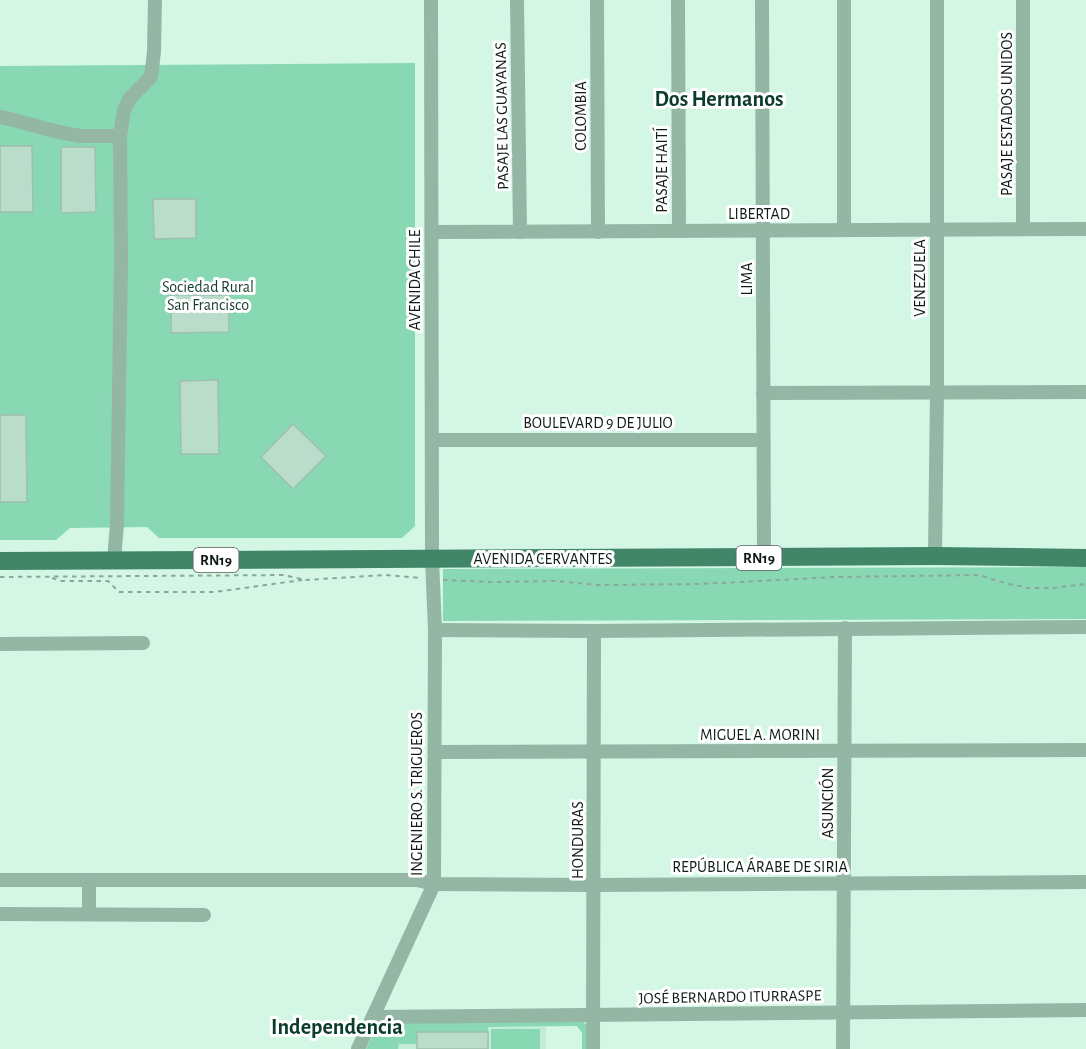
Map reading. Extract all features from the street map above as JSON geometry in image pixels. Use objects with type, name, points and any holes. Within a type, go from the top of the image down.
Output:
[{"type":"main road","name":"AVENIDA CERVANTES","points":[[0,561],[935,556],[1086,558]]},
{"type":"street","points":[[114,560],[117,524],[121,260],[120,136],[124,110],[130,98],[151,77],[155,0]]},
{"type":"street","name":"AVENIDA CHILE","points":[[431,0],[432,559]]},
{"type":"street","name":"PASAJE LAS GUAYANAS","points":[[517,0],[520,232]]},
{"type":"street","name":"COLOMBIA","points":[[597,0],[598,232]]},
{"type":"street","name":"PASAJE HAITÍ","points":[[678,0],[679,231]]},
{"type":"street","name":"LIMA","points":[[762,0],[764,558]]},
{"type":"street","points":[[844,0],[844,230]]},
{"type":"street","name":"VENEZUELA","points":[[935,556],[937,0]]},
{"type":"street","name":"PASAJE ESTADOS UNIDOS","points":[[1023,0],[1023,229]]},
{"type":"street","points":[[0,117],[81,136],[120,136]]},
{"type":"street","name":"LIBERTAD","points":[[432,232],[1086,229]]},
{"type":"street","points":[[764,393],[1086,392]]},
{"type":"street","name":"BOULEVARD 9 DE JULIO","points":[[432,440],[763,440]]},
{"type":"street","name":"INGENIERO S. TRIGUEROS","points":[[358,1049],[434,884],[435,630],[432,559]]},
{"type":"street","points":[[435,630],[1086,627]]},
{"type":"street","name":"ASUNCIÓN","points":[[843,1049],[845,628]]},
{"type":"street","name":"HONDURAS","points":[[594,631],[594,1049]]},
{"type":"street","points":[[0,644],[143,643]]},
{"type":"street","name":"MIGUEL A. MORINI","points":[[435,753],[1086,750]]},
{"type":"street","name":"REPÚBLICA ÁRABE DE SIRIA","points":[[0,880],[417,880],[434,884],[594,885],[1086,882]]},
{"type":"street","points":[[89,880],[89,914]]},
{"type":"street","points":[[0,914],[204,915]]},
{"type":"street","name":"JOSÉ BERNARDO ITURRASPE","points":[[373,1017],[1086,1010]]},
{"type":"path","points":[[0,577],[284,575],[306,580]]},
{"type":"path","points":[[50,577],[61,581],[108,581],[119,592],[215,592],[306,580],[386,575],[491,582],[558,581],[596,585],[657,585],[836,577],[979,575],[1028,588],[1086,584]]},
{"type":"shaded area","points":[[487,1027],[546,1027],[546,1049],[398,1049],[398,1044],[417,1044],[417,1032],[487,1032]]},
{"type":"green space","name":"Sociedad Rural San Francisco","points":[[415,63],[415,526],[402,538],[159,538],[147,527],[70,528],[56,540],[0,540],[0,66]]},
{"type":"green space","points":[[1086,567],[1086,619],[443,621],[443,569]]},
{"type":"green space","points":[[583,1021],[587,1026],[587,1049],[582,1049],[582,1033],[577,1026],[488,1027],[488,1032],[418,1032],[417,1044],[399,1044],[398,1049],[366,1049],[377,1029],[390,1023]]},
{"type":"green space","points":[[491,1029],[540,1029],[540,1049],[491,1049]]},
{"type":"building","points":[[0,146],[32,146],[33,212],[0,212]]},
{"type":"building","points":[[61,147],[95,147],[96,212],[61,213]]},
{"type":"building","points":[[153,199],[196,199],[196,238],[154,239]]},
{"type":"building","points":[[171,295],[229,295],[229,332],[171,333]]},
{"type":"building","points":[[218,380],[219,454],[181,454],[180,381]]},
{"type":"building","points":[[0,415],[26,415],[27,502],[0,502]]},
{"type":"building","points":[[293,424],[326,456],[293,489],[261,457]]},
{"type":"building","points":[[417,1032],[488,1032],[488,1049],[417,1049]]},
{"type":"district","name":"Dos Hermanos","points":[[719,99]]},
{"type":"district","name":"Independencia","points":[[337,1027]]}]
